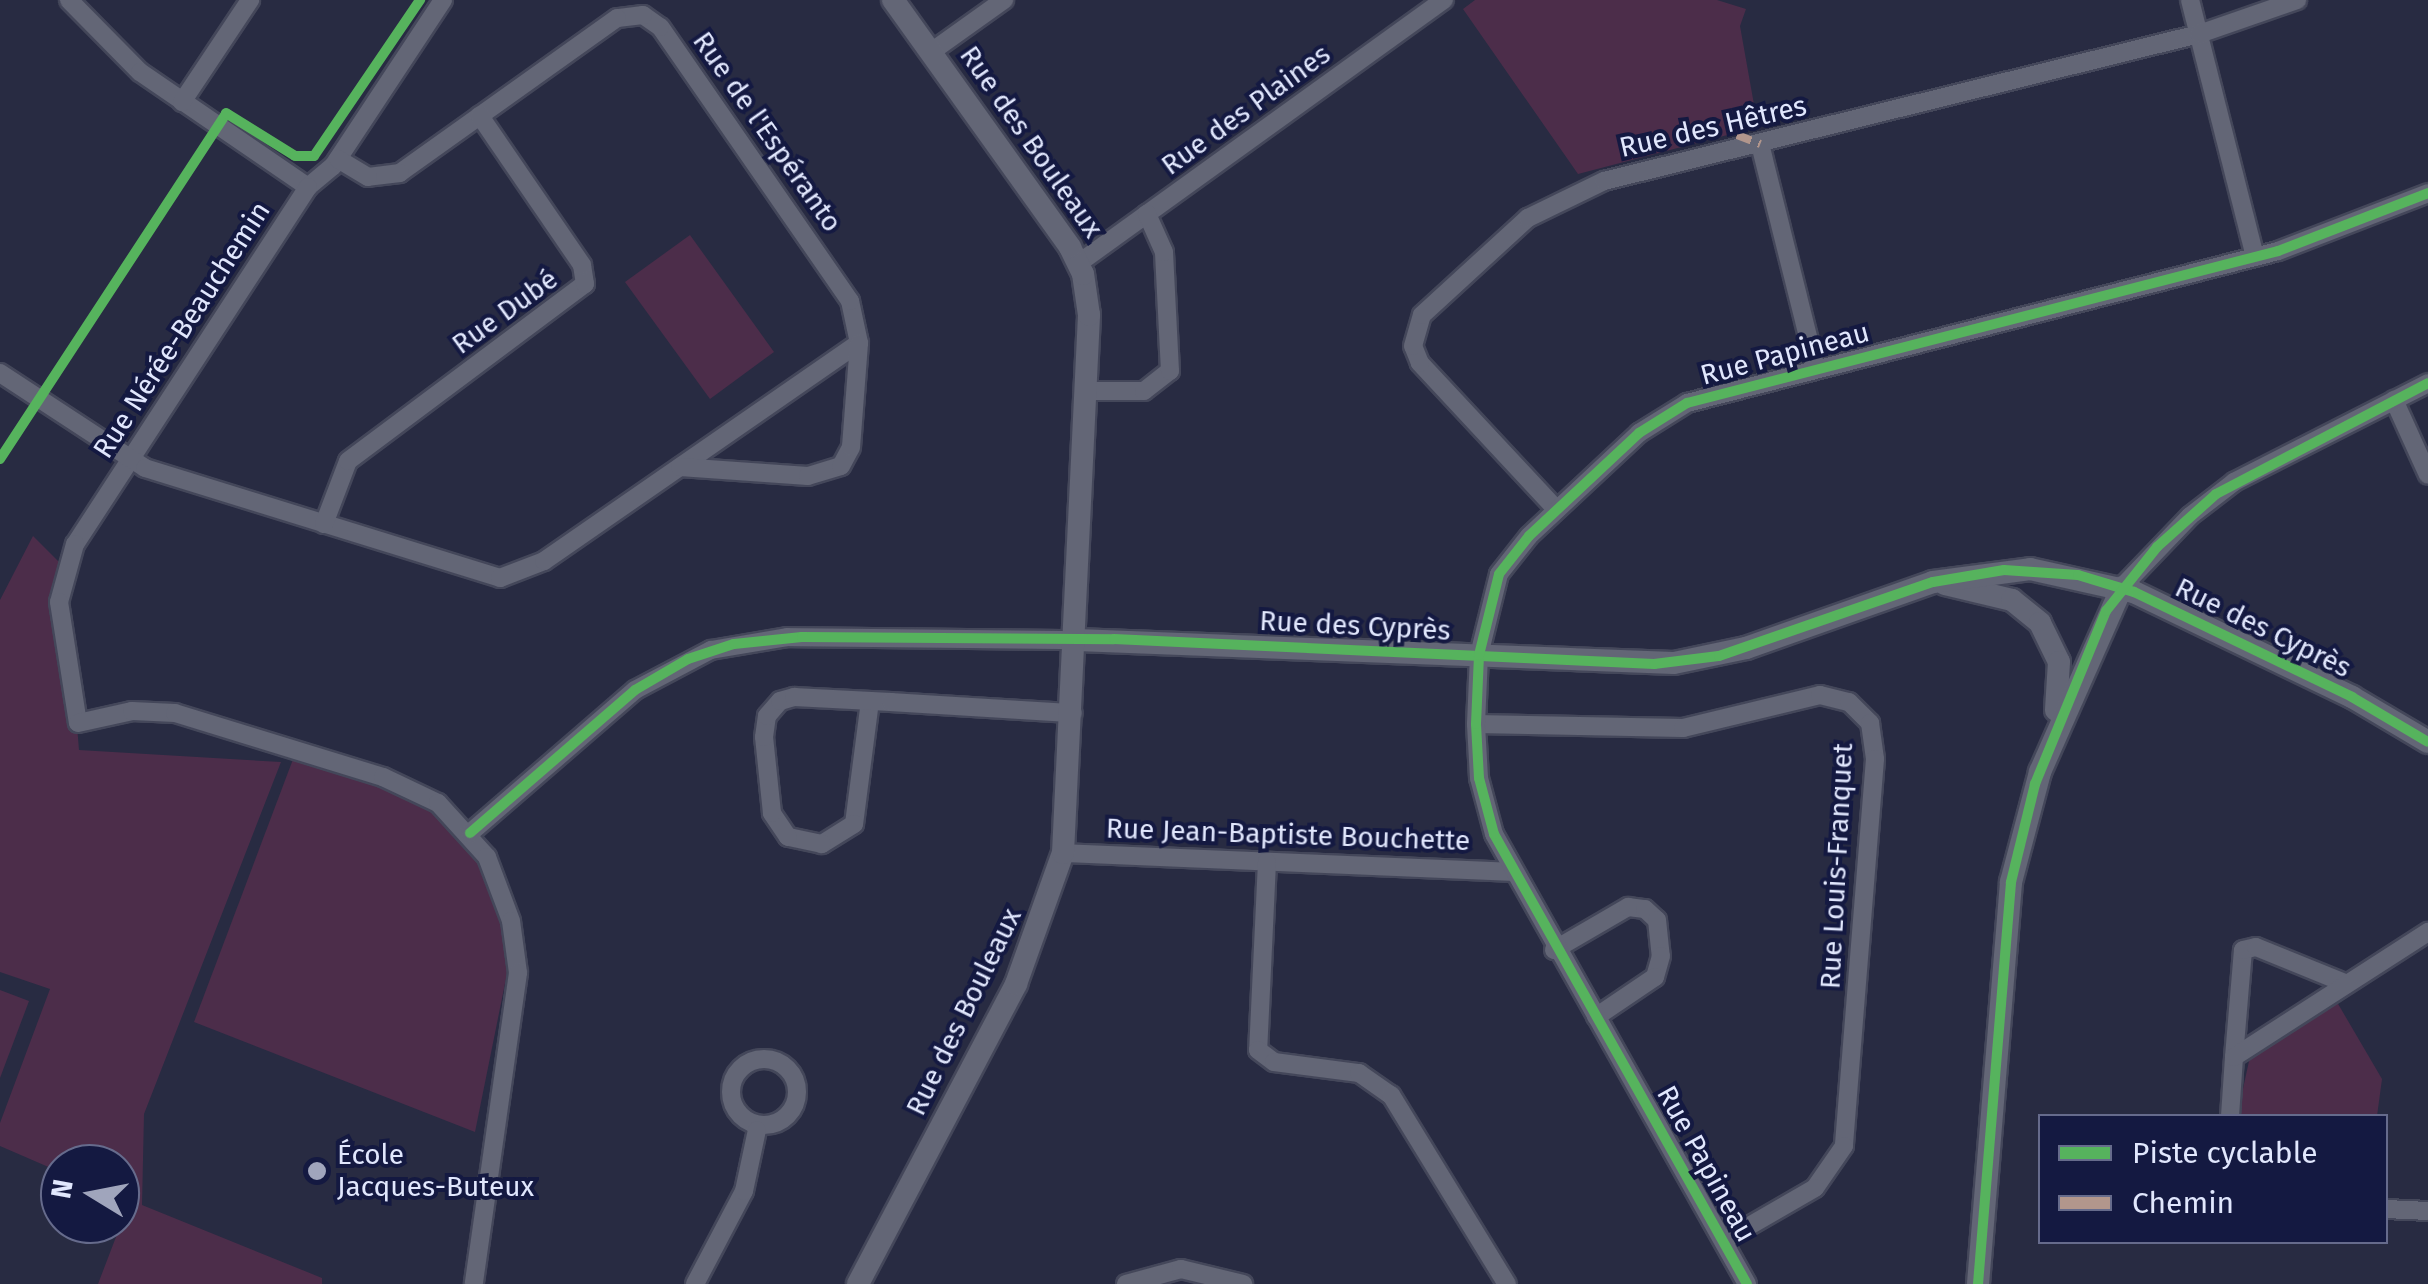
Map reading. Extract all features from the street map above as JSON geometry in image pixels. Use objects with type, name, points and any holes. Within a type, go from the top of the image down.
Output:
[{"type":"street","points":[[68,0],[120,56],[308,187]]},
{"type":"street","points":[[182,102],[250,0]]},
{"type":"street","name":"Rue Nérée-Beauchemin","points":[[444,0],[338,159],[308,187],[131,460],[63,571],[61,621],[78,722],[132,710],[175,713],[408,786],[470,833]]},
{"type":"street","name":"Rue des Bouleaux","points":[[858,1284],[1016,984],[1063,853],[1074,713],[1090,315],[1079,263],[893,0]]},
{"type":"street","points":[[931,52],[1004,0]]},
{"type":"street","name":"Rue des Plaines","points":[[1079,263],[1444,0]]},
{"type":"street","points":[[2190,0],[2255,258]]},
{"type":"street","name":"Rue des Hêtres","points":[[1556,510],[1420,363],[1413,346],[1418,320],[1517,226],[1552,202],[1604,181],[2199,34],[2297,0]]},
{"type":"street","name":"Rue de l'Espéranto","points":[[338,159],[368,177],[388,177],[617,18],[649,18],[850,302],[859,343],[851,447],[842,466],[808,476],[680,467]]},
{"type":"street","name":"Rue Dubé","points":[[324,524],[348,461],[585,284],[582,265],[480,116]]},
{"type":"street","points":[[1760,144],[1816,368]]},
{"type":"street","name":"Rue Papineau","points":[[1747,1284],[1554,950],[1512,872],[1483,797],[1476,724],[1479,656],[1499,574],[1556,510],[1639,433],[1676,409],[1816,368],[2255,258],[2366,222],[2428,193]]},
{"type":"street","name":"Rue des Bouleaux","points":[[1087,391],[1144,391],[1170,371],[1164,252],[1147,214]]},
{"type":"street","points":[[0,372],[131,460],[477,574],[512,576],[544,561],[859,343]]},
{"type":"street","points":[[1978,1284],[2004,920],[2023,824],[2054,738],[2122,587],[2182,524],[2234,482],[2428,384]]},
{"type":"street","points":[[2394,400],[2428,476]]},
{"type":"street","name":"Rue des Cyprès","points":[[470,833],[634,690],[722,646],[802,637],[1077,640],[1479,656],[1627,666],[1696,661],[1933,582],[2030,570],[2122,587],[2352,697],[2428,742]]},
{"type":"street","points":[[1933,582],[2004,597],[2040,623],[2058,662],[2054,738]]},
{"type":"street","name":"Rue Louis-Franquet","points":[[1476,724],[1683,728],[1820,695],[1850,702],[1866,716],[1875,759],[1844,1146],[1815,1188],[1725,1240]]},
{"type":"street","points":[[870,701],[854,824],[822,844],[788,837],[775,820],[767,782],[770,710],[794,697],[870,701],[1074,713]]},
{"type":"street","points":[[470,833],[496,876],[518,959],[474,1284]]},
{"type":"street","name":"Rue Jean-Baptiste Bouchette","points":[[1063,853],[1512,872]]},
{"type":"street","points":[[1266,862],[1258,1050],[1274,1062],[1359,1073],[1391,1094],[1507,1284]]},
{"type":"street","points":[[1554,950],[1628,908],[1644,909],[1656,920],[1661,956],[1652,981],[1596,1017]]},
{"type":"street","points":[[2234,1057],[2428,932]]},
{"type":"street","points":[[2230,1114],[2244,950],[2256,947],[2347,984]]},
{"type":"street","points":[[695,1284],[744,1191],[758,1130]]},
{"type":"street","points":[[2388,1209],[2428,1211]]},
{"type":"street","points":[[1126,1284],[1182,1269],[1243,1284]]},
{"type":"shaded area","points":[[1475,0],[1717,0],[1746,9],[1740,26],[1758,127],[1578,174],[1463,9]]},
{"type":"shaded area","points":[[690,235],[774,352],[710,399],[625,282]]},
{"type":"shaded area","points":[[33,536],[64,567],[79,750],[281,762],[144,1114],[142,1205],[322,1278],[322,1284],[98,1284],[113,1244],[140,1244],[140,1144],[40,1144],[40,1163],[0,1146],[0,1123],[50,989],[0,972],[0,600]]},
{"type":"shaded area","points":[[295,754],[387,780],[479,833],[515,934],[475,1132],[194,1022]]},
{"type":"shaded area","points":[[0,990],[29,1001],[0,1078]]},
{"type":"shaded area","points":[[2334,997],[2382,1079],[2377,1114],[2237,1114],[2253,1043]]},
{"type":"marked path","points":[[1737,135],[1760,144]]},
{"type":"cycle path","points":[[0,459],[226,113],[295,156],[314,156],[420,0]]},
{"type":"cycle path","points":[[1747,1284],[1494,834],[1479,778],[1476,724],[1479,655],[1499,574],[1529,536],[1639,433],[1687,403],[2278,251],[2428,193]]},
{"type":"cycle path","points":[[1978,1284],[2011,882],[2035,784],[2106,611],[2157,547],[2216,494],[2428,383]]},
{"type":"cycle path","points":[[470,833],[635,690],[688,659],[734,644],[802,637],[1114,639],[1654,664],[1719,656],[1933,582],[2004,570],[2078,575],[2134,592],[2352,697],[2428,742]]},
{"type":"place","name":"École Jacques-Buteux","points":[[317,1171]]}]
